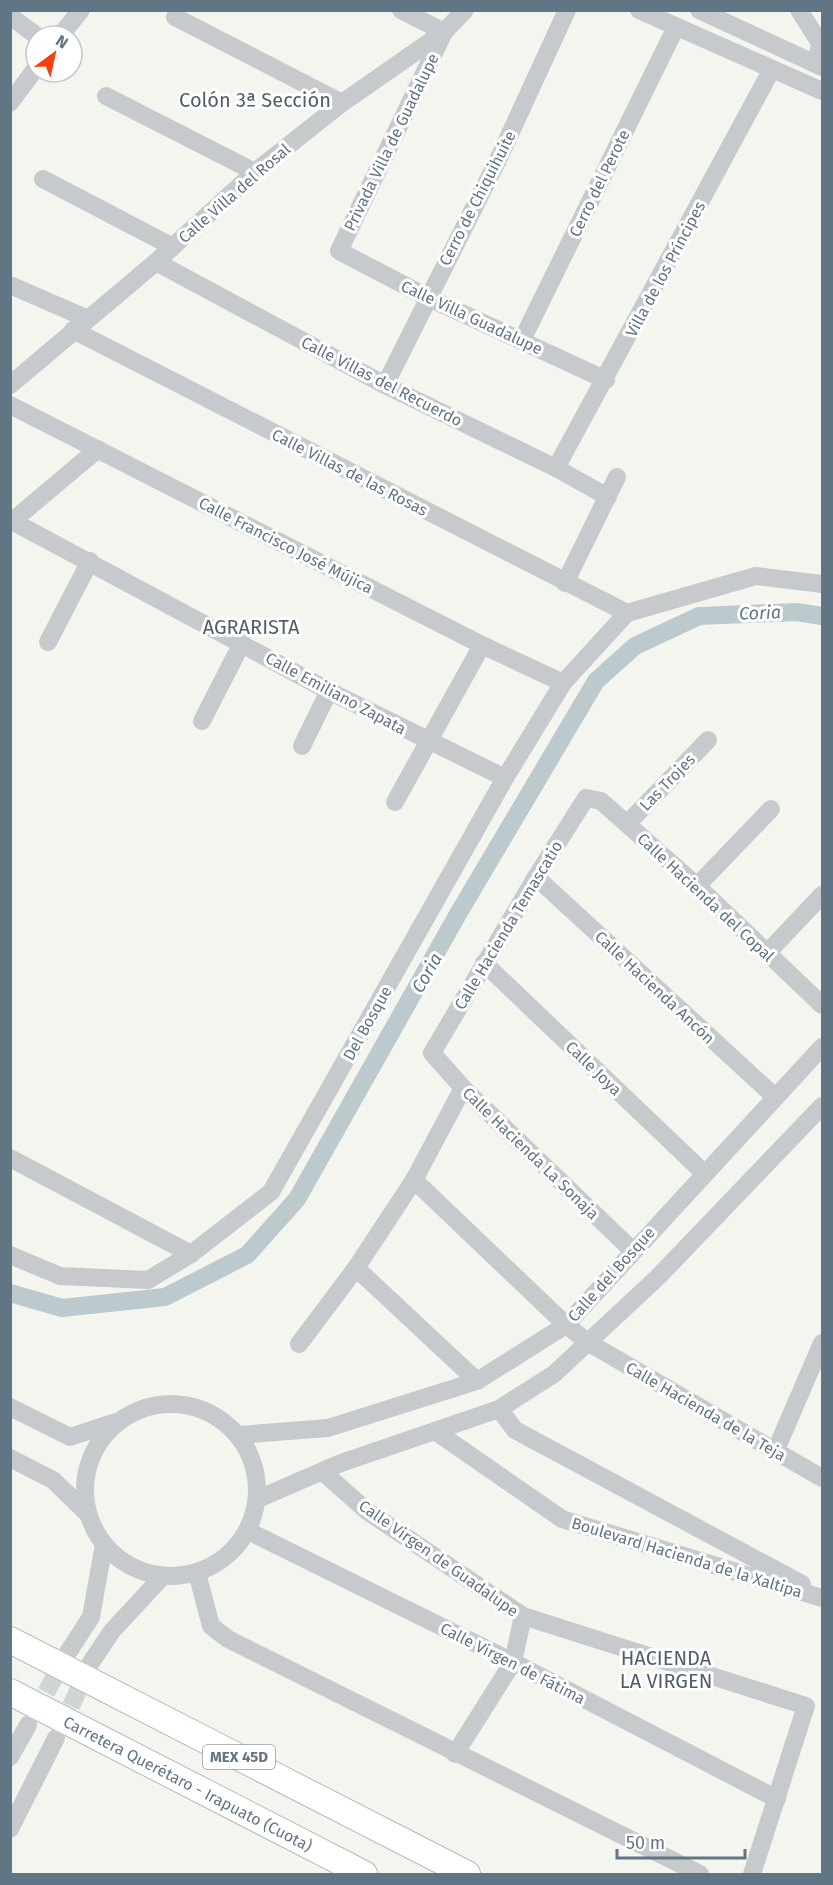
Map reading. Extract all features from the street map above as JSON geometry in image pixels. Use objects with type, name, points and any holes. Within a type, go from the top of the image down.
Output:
[{"type":"highway","name":"MEX 45D","points":[[10,1640],[467,1875]]},
{"type":"highway","name":"Carretera Querétaro - Irapuato (Cuota)","points":[[10,1692],[364,1875]]},
{"type":"street","points":[[70,24],[81,10]]},
{"type":"street","points":[[401,10],[444,32]]},
{"type":"street","name":"Calle Villa del Rosal","points":[[10,386],[73,330],[156,262],[255,172],[342,103],[444,32],[465,10]]},
{"type":"street","name":"Cerro de Chiquihuite","points":[[385,385],[427,297],[498,160],[567,10]]},
{"type":"street","points":[[639,10],[822,90]]},
{"type":"street","points":[[699,10],[820,65],[820,43],[799,10]]},
{"type":"street","points":[[10,16],[24,26]]},
{"type":"street","points":[[175,17],[342,103]]},
{"type":"street","name":"Cerro del Perote","points":[[522,340],[676,27]]},
{"type":"street","name":"Privada Villa de Guadalupe","points":[[339,251],[444,32]]},
{"type":"street","name":"Villa de los Príncipes","points":[[556,468],[606,380],[772,69]]},
{"type":"street","points":[[10,103],[24,84]]},
{"type":"street","points":[[106,96],[255,172]]},
{"type":"street","points":[[43,179],[171,246]]},
{"type":"street","name":"Calle Villa Guadalupe","points":[[339,251],[427,297],[606,380]]},
{"type":"street","name":"Calle Villas del Recuerdo","points":[[156,262],[385,385],[556,468],[608,497]]},
{"type":"street","points":[[10,285],[88,319]]},
{"type":"street","name":"Calle Villas de las Rosas","points":[[73,330],[627,613]]},
{"type":"street","name":"Calle Francisco José Mújica","points":[[10,405],[482,645],[563,682]]},
{"type":"street","points":[[11,521],[98,449]]},
{"type":"street","points":[[565,583],[617,477]]},
{"type":"street","name":"Calle Emiliano Zapata","points":[[11,521],[90,561],[329,691],[428,742],[505,778]]},
{"type":"street","points":[[48,642],[90,561]]},
{"type":"street","points":[[627,613],[756,576],[822,584]]},
{"type":"street","name":"Del Bosque","points":[[10,1255],[60,1276],[148,1280],[191,1254],[271,1192],[505,778],[563,682],[627,613]]},
{"type":"street","points":[[202,721],[242,644]]},
{"type":"street","points":[[396,802],[482,645]]},
{"type":"street","points":[[302,746],[329,691]]},
{"type":"street","name":"Las Trojes","points":[[627,824],[708,740]]},
{"type":"street","name":"Calle Hacienda del Copal","points":[[586,798],[601,801],[697,886],[822,1005]]},
{"type":"street","name":"Calle Hacienda Temascatio","points":[[432,1053],[536,876],[586,798]]},
{"type":"street","points":[[697,886],[771,809]]},
{"type":"street","name":"Calle Hacienda Ancón","points":[[536,876],[775,1097]]},
{"type":"street","points":[[767,953],[822,895]]},
{"type":"street","name":"Calle Joya","points":[[484,963],[704,1173]]},
{"type":"street","name":"Calle del Bosque","points":[[239,1435],[328,1428],[477,1381],[566,1325],[632,1250],[822,1047]]},
{"type":"street","name":"Calle Hacienda La Sonaja","points":[[432,1053],[463,1088],[632,1250]]},
{"type":"street","points":[[300,1344],[356,1268],[414,1180],[463,1088]]},
{"type":"street","name":"Calle del Bosque","points":[[258,1499],[341,1463],[499,1409],[554,1374],[658,1277],[822,1106]]},
{"type":"street","points":[[10,1158],[191,1254]]},
{"type":"street","name":"Calle Hacienda de la Teja","points":[[414,1180],[566,1325],[589,1343],[822,1478]]},
{"type":"street","points":[[356,1268],[477,1381]]},
{"type":"street","points":[[775,1452],[822,1343]]},
{"type":"street","points":[[10,1407],[70,1437],[116,1422],[147,1406],[180,1403],[213,1413],[239,1435],[255,1465],[258,1499],[248,1531],[227,1557],[196,1573],[163,1576],[130,1566],[104,1544],[88,1514],[53,1480],[10,1458]]},
{"type":"street","name":"Boulevard Hacienda de la Xaltipa","points":[[499,1409],[515,1430],[822,1596]]},
{"type":"street","points":[[88,1514],[85,1480],[94,1448],[116,1422]]},
{"type":"street","name":"Boulevard Hacienda de la Xaltipa","points":[[435,1431],[562,1519],[822,1596]]},
{"type":"street","name":"Calle Virgen de Guadalupe","points":[[323,1472],[367,1511],[522,1616],[806,1706],[752,1875]]},
{"type":"street","name":"Calle Virgen de Fátima","points":[[248,1531],[513,1662],[777,1799]]},
{"type":"street","points":[[67,1654],[91,1617],[104,1544]]},
{"type":"street","points":[[196,1573],[211,1626],[228,1639],[700,1875]]},
{"type":"street","points":[[90,1664],[112,1631],[163,1576]]},
{"type":"street","points":[[455,1754],[513,1662],[522,1616]]},
{"type":"street","points":[[12,1752],[28,1725]]},
{"type":"street","points":[[10,1829],[56,1738]]},
{"type":"waterway","name":"Coria","points":[[10,1293],[62,1308],[165,1297],[247,1255],[297,1199],[458,914],[596,681],[635,646],[699,616],[797,612],[822,616]]},
{"type":"tunnel","points":[[33,1716],[66,1656]]},
{"type":"tunnel","points":[[60,1731],[88,1668]]},
{"type":"district","name":"Colón 3ª Sección","points":[[255,100]]},
{"type":"district","name":"AGRARISTA","points":[[251,627]]},
{"type":"district","name":"HACIENDA LA VIRGEN","points":[[666,1670]]}]
